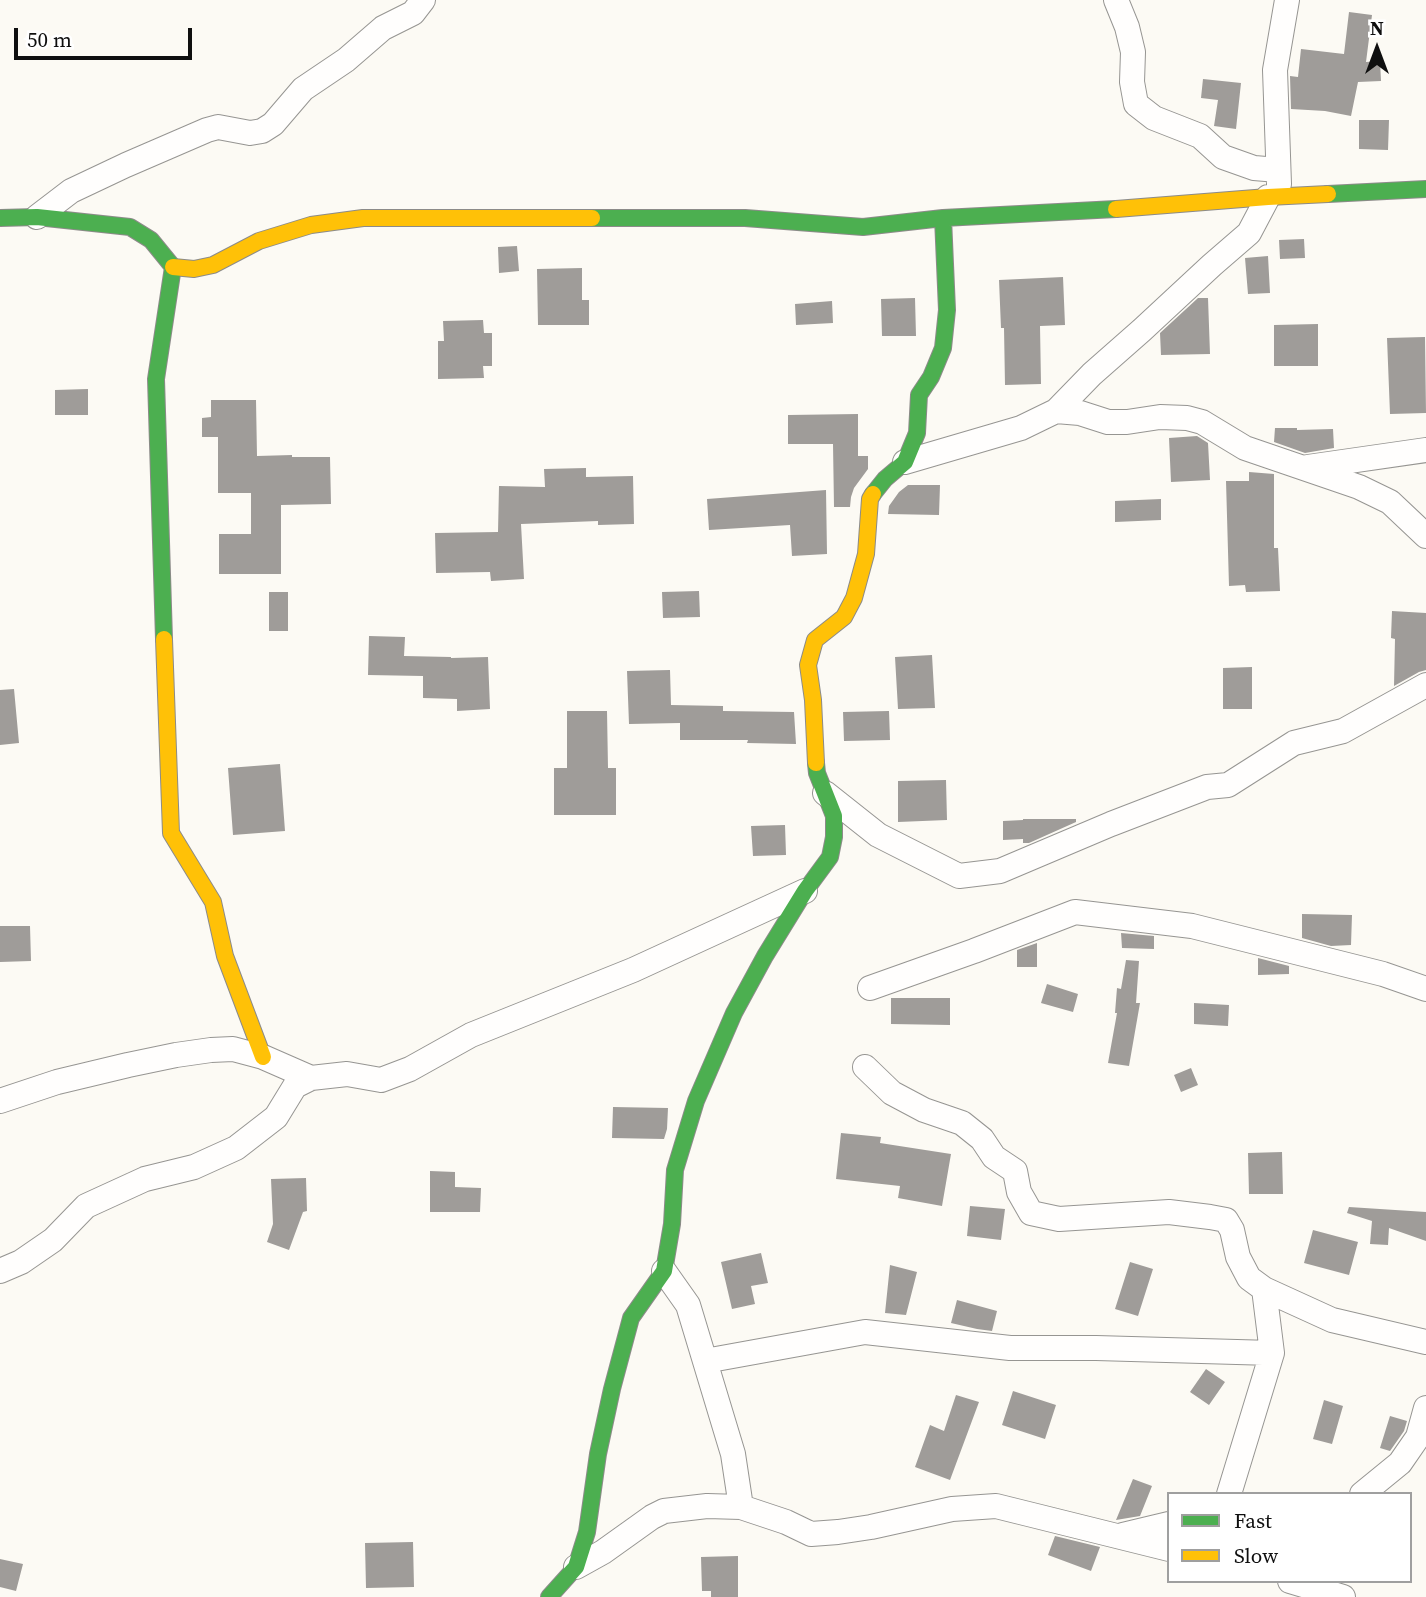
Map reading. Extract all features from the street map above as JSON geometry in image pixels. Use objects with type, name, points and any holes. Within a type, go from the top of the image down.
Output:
[{"type":"street","points":[[37,217],[71,191],[207,130],[218,127],[250,133],[261,131],[273,124],[303,89],[346,60],[383,28],[412,13],[423,0]]},
{"type":"street","points":[[1116,0],[1133,52],[1132,82],[1136,104],[1154,118],[1200,136],[1223,157],[1254,168],[1278,170]]},
{"type":"street","points":[[576,1567],[587,1532],[598,1454],[612,1389],[631,1318],[664,1271],[672,1224],[675,1170],[696,1101],[734,1013],[765,956],[805,891],[830,857],[834,816],[817,773],[808,665],[815,640],[844,617],[854,598],[866,554],[870,499],[885,479],[905,463],[1021,428],[1056,411],[1092,374],[1249,233],[1273,197],[1278,170],[1275,70],[1287,0]]},
{"type":"street","points":[[0,218],[37,217],[130,227],[151,240],[173,267],[194,270],[214,265],[259,241],[311,225],[363,218],[745,218],[863,227],[943,218],[1426,188]]},
{"type":"street","points":[[905,463],[917,433],[919,395],[932,377],[943,348],[947,310],[943,218]]},
{"type":"street","points":[[173,267],[156,379],[171,833],[213,902],[225,956],[263,1057]]},
{"type":"street","points":[[1056,411],[1080,412],[1108,422],[1160,417],[1187,418],[1202,422],[1245,448],[1359,487],[1390,502],[1426,536]]},
{"type":"street","points":[[1304,467],[1426,450]]},
{"type":"street","points":[[825,793],[878,835],[959,876],[1000,872],[1111,824],[1207,788],[1228,785],[1294,743],[1343,731],[1426,685]]},
{"type":"street","points":[[0,1271],[21,1262],[53,1240],[86,1206],[145,1179],[194,1167],[236,1148],[276,1117],[295,1086],[311,1077],[347,1074],[381,1080],[410,1069],[471,1035],[634,970],[805,891]]},
{"type":"street","points":[[870,988],[1075,912],[1192,926],[1383,974],[1426,989]]},
{"type":"street","points":[[0,1101],[57,1082],[176,1055],[233,1049],[263,1057],[311,1077]]},
{"type":"street","points":[[865,1067],[892,1093],[924,1110],[962,1123],[982,1139],[994,1157],[1015,1171],[1019,1192],[1031,1213],[1059,1219],[1169,1212],[1226,1220],[1232,1230],[1238,1257],[1249,1278],[1264,1289],[1332,1320],[1426,1342]]},
{"type":"street","points":[[664,1271],[688,1305],[733,1454],[741,1507]]},
{"type":"street","points":[[1230,1492],[1272,1353],[1264,1289]]},
{"type":"street","points":[[705,1361],[865,1332],[1010,1348],[1272,1353]]},
{"type":"street","points":[[1365,1492],[1400,1464],[1417,1457],[1418,1437],[1426,1408]]},
{"type":"street","points":[[549,1597],[576,1567],[603,1552],[652,1517],[664,1511],[707,1506],[741,1507],[786,1522],[811,1534],[849,1531],[952,1509],[996,1506],[1167,1548]]},
{"type":"street","points":[[1119,1536],[1167,1524]]},
{"type":"street","points":[[1297,1583],[1343,1597]]},
{"type":"building","points":[[1349,12],[1372,15],[1366,62],[1380,61],[1381,81],[1358,82],[1351,116],[1291,109],[1290,76],[1298,77],[1301,49],[1344,54]]},
{"type":"building","points":[[1203,79],[1241,83],[1236,129],[1214,126],[1218,100],[1201,98]]},
{"type":"building","points":[[1359,120],[1389,120],[1388,150],[1359,149]]},
{"type":"building","points":[[1304,239],[1305,258],[1280,259],[1279,240]]},
{"type":"building","points":[[517,246],[519,271],[499,273],[498,247]]},
{"type":"building","points":[[1268,256],[1270,293],[1248,294],[1245,258]]},
{"type":"building","points":[[582,268],[582,300],[589,300],[589,325],[538,325],[537,269]]},
{"type":"building","points":[[1063,277],[1065,325],[1040,326],[1041,384],[1005,385],[1004,328],[1001,328],[999,280]]},
{"type":"building","points":[[915,298],[916,336],[882,336],[881,299]]},
{"type":"building","points":[[1198,298],[1208,298],[1210,354],[1161,355],[1160,333]]},
{"type":"building","points":[[832,301],[833,323],[796,325],[795,304]]},
{"type":"building","points":[[483,320],[484,333],[492,333],[492,366],[483,366],[484,378],[438,379],[438,341],[444,341],[443,321]]},
{"type":"building","points":[[1318,324],[1318,366],[1274,366],[1274,325]]},
{"type":"building","points":[[1425,337],[1426,413],[1390,414],[1387,338]]},
{"type":"building","points":[[88,389],[88,415],[55,415],[55,390]]},
{"type":"building","points":[[211,400],[256,400],[257,456],[330,457],[331,504],[281,505],[281,574],[219,574],[219,534],[251,534],[251,493],[218,493],[218,437],[202,437],[202,418],[211,417]]},
{"type":"building","points":[[858,414],[858,456],[868,456],[868,469],[854,488],[850,507],[834,507],[833,444],[788,444],[788,415]]},
{"type":"building","points":[[1275,428],[1333,429],[1334,448],[1305,453],[1274,442]]},
{"type":"building","points":[[1197,436],[1208,443],[1210,480],[1171,482],[1169,438]]},
{"type":"building","points":[[586,468],[586,477],[633,476],[634,524],[598,525],[598,521],[521,524],[524,579],[491,581],[490,572],[436,573],[435,533],[498,532],[499,486],[545,487],[544,469]]},
{"type":"building","points":[[1249,472],[1274,474],[1274,548],[1278,548],[1280,591],[1246,592],[1245,585],[1229,586],[1226,481],[1249,481]]},
{"type":"building","points":[[908,485],[940,485],[939,515],[888,514],[889,506]]},
{"type":"building","points":[[826,490],[827,554],[792,556],[790,525],[709,530],[707,499]]},
{"type":"building","points":[[1161,499],[1161,520],[1115,522],[1115,501]]},
{"type":"building","points":[[699,591],[700,617],[663,618],[662,592]]},
{"type":"building","points":[[269,592],[288,592],[288,631],[269,631]]},
{"type":"building","points":[[1392,611],[1426,613],[1426,670],[1394,686],[1395,639],[1391,638]]},
{"type":"building","points":[[369,636],[405,637],[404,656],[488,657],[490,709],[457,711],[457,699],[423,698],[423,676],[368,675]]},
{"type":"building","points":[[932,655],[935,708],[898,709],[895,657]]},
{"type":"building","points":[[1252,667],[1252,709],[1223,709],[1223,668]]},
{"type":"building","points":[[670,670],[671,705],[723,706],[723,711],[794,712],[796,744],[747,743],[748,740],[680,740],[680,723],[629,724],[627,671]]},
{"type":"building","points":[[14,689],[19,743],[0,745],[0,690]]},
{"type":"building","points":[[567,711],[607,711],[608,768],[616,768],[616,815],[554,815],[554,768],[567,768]]},
{"type":"building","points":[[889,711],[890,740],[844,741],[843,712]]},
{"type":"building","points":[[280,764],[285,831],[233,835],[228,768]]},
{"type":"building","points":[[946,780],[947,820],[898,822],[898,781]]},
{"type":"building","points":[[1076,819],[1076,822],[1029,843],[1023,843],[1023,839],[1003,840],[1003,821]]},
{"type":"building","points":[[785,825],[786,855],[753,856],[751,826]]},
{"type":"building","points":[[1302,914],[1352,915],[1351,945],[1331,946],[1302,938]]},
{"type":"building","points":[[0,926],[30,926],[31,961],[0,962]]},
{"type":"building","points":[[1121,933],[1154,936],[1154,949],[1122,948]]},
{"type":"building","points":[[1037,943],[1037,967],[1017,967],[1017,950]]},
{"type":"building","points":[[1258,958],[1289,966],[1289,974],[1258,975]]},
{"type":"building","points":[[1126,960],[1139,961],[1136,1003],[1140,1003],[1129,1066],[1108,1063],[1117,1013],[1117,988],[1121,989]]},
{"type":"building","points":[[1047,984],[1078,994],[1073,1012],[1041,1003]]},
{"type":"building","points":[[891,998],[950,998],[950,1025],[891,1024]]},
{"type":"building","points":[[1194,1003],[1229,1005],[1228,1026],[1194,1024]]},
{"type":"building","points":[[1191,1068],[1198,1085],[1181,1092],[1174,1075]]},
{"type":"building","points":[[613,1107],[668,1108],[664,1139],[612,1138]]},
{"type":"building","points":[[841,1133],[881,1137],[880,1143],[951,1154],[942,1206],[898,1198],[900,1186],[836,1179]]},
{"type":"building","points":[[1282,1152],[1283,1194],[1249,1194],[1248,1153]]},
{"type":"building","points":[[430,1171],[455,1172],[455,1187],[481,1188],[480,1212],[430,1212]]},
{"type":"building","points":[[306,1178],[307,1211],[303,1212],[289,1250],[267,1242],[273,1224],[271,1179]]},
{"type":"building","points":[[970,1206],[1005,1209],[1001,1240],[967,1236]]},
{"type":"building","points":[[1349,1207],[1426,1212],[1426,1241],[1389,1228],[1388,1245],[1370,1244],[1372,1221],[1347,1213]]},
{"type":"building","points":[[1313,1230],[1358,1242],[1349,1275],[1304,1263]]},
{"type":"building","points":[[761,1253],[768,1283],[751,1286],[755,1304],[732,1309],[721,1262]]},
{"type":"building","points":[[1130,1262],[1153,1269],[1138,1316],[1115,1309]]},
{"type":"building","points":[[890,1265],[917,1272],[906,1315],[885,1313]]},
{"type":"building","points":[[957,1300],[997,1311],[992,1331],[951,1323]]},
{"type":"building","points":[[1206,1369],[1225,1382],[1209,1405],[1190,1392]]},
{"type":"building","points":[[1013,1391],[1056,1405],[1045,1439],[1002,1425]]},
{"type":"building","points":[[956,1395],[979,1402],[950,1480],[915,1467],[930,1425],[944,1431]]},
{"type":"building","points":[[1324,1400],[1343,1406],[1332,1444],[1313,1439]]},
{"type":"building","points":[[1390,1416],[1407,1421],[1404,1431],[1390,1451],[1380,1448]]},
{"type":"building","points":[[1133,1479],[1152,1486],[1140,1516],[1116,1520]]},
{"type":"building","points":[[1055,1536],[1100,1547],[1091,1571],[1048,1555]]},
{"type":"building","points":[[413,1542],[414,1587],[366,1588],[365,1543]]},
{"type":"building","points":[[738,1556],[738,1597],[711,1597],[711,1591],[702,1591],[701,1557]]},
{"type":"building","points":[[0,1559],[23,1564],[16,1591],[0,1587]]},
{"type":"traffic: fast","points":[[1328,194],[1426,189]]},
{"type":"traffic: fast","points":[[592,218],[745,218],[863,227],[943,218],[1116,209]]},
{"type":"traffic: fast","points":[[0,218],[37,217],[130,227],[151,240],[173,267],[156,379],[164,639]]},
{"type":"traffic: fast","points":[[873,494],[885,479],[905,462],[917,433],[919,395],[931,377],[943,348],[947,310],[943,218]]},
{"type":"traffic: fast","points":[[549,1597],[576,1567],[587,1532],[598,1454],[612,1389],[631,1318],[664,1271],[672,1224],[675,1170],[696,1101],[734,1013],[765,956],[805,891],[830,857],[834,816],[817,773],[816,763]]},
{"type":"traffic: slow","points":[[1116,209],[1328,194]]},
{"type":"traffic: slow","points":[[173,267],[194,269],[213,265],[259,241],[311,225],[363,218],[592,218]]},
{"type":"traffic: slow","points":[[816,763],[813,700],[808,665],[815,640],[844,617],[854,598],[866,554],[870,499],[873,494]]},
{"type":"traffic: slow","points":[[164,639],[171,833],[213,902],[225,956],[263,1057]]}]
